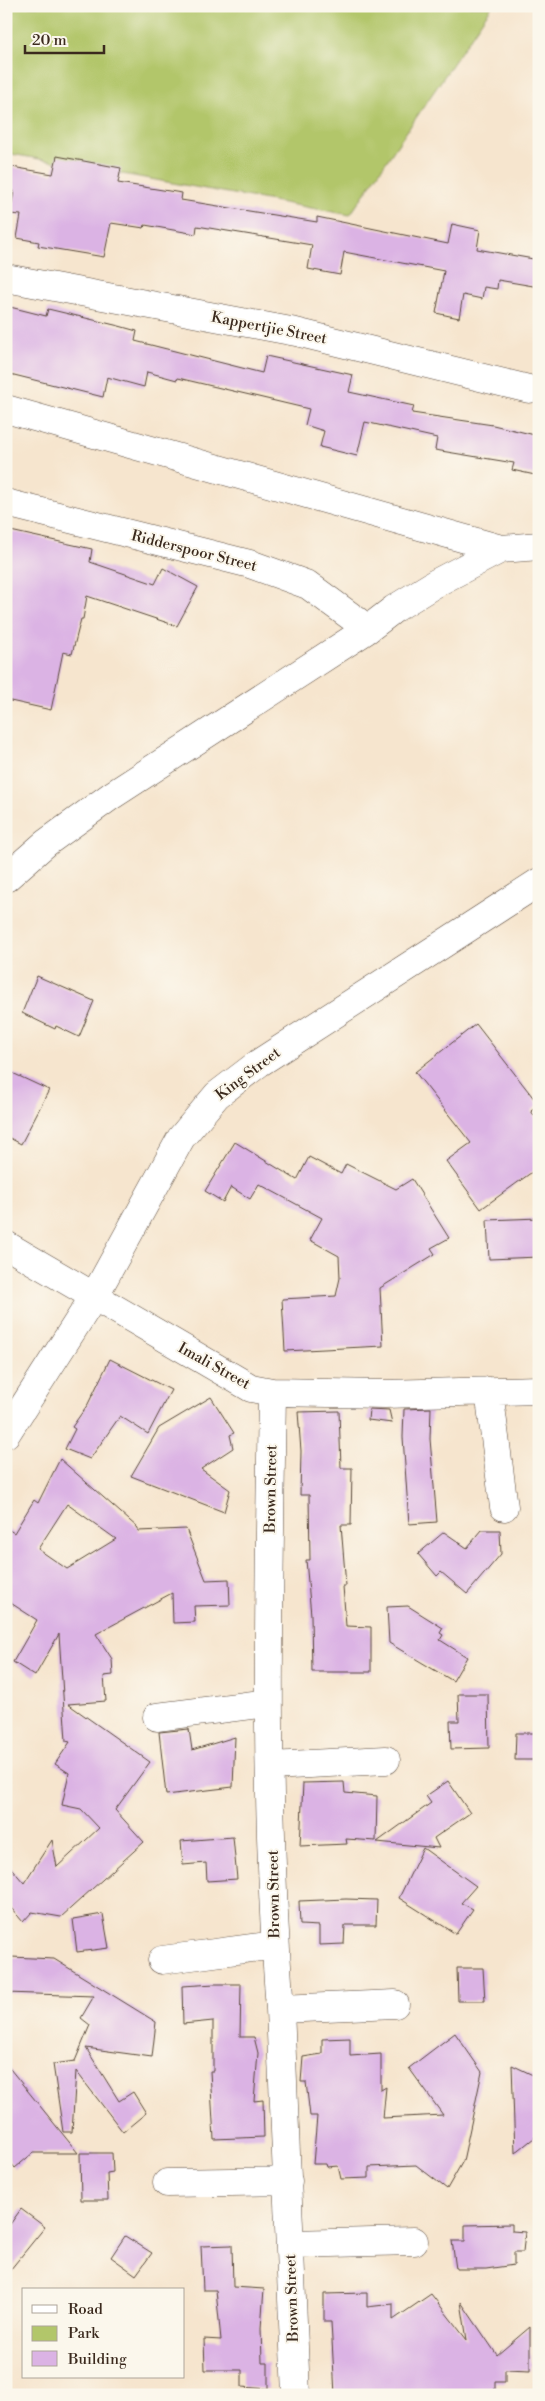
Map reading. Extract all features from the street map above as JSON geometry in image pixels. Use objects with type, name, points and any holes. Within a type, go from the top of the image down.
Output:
[{"type":"street","name":"Kappertjie Street","points":[[6,278],[296,332],[529,389]]},
{"type":"street","points":[[6,409],[501,549],[539,546]]},
{"type":"street","name":"Ridderspoor Street","points":[[6,503],[250,564],[286,576],[308,585],[368,629]]},
{"type":"street","points":[[6,878],[46,842],[111,796],[368,629],[394,609],[428,588],[501,549]]},
{"type":"street","name":"King Street","points":[[6,1434],[95,1296],[181,1138],[217,1095],[259,1063],[539,882]]},
{"type":"street","name":"Imali Street","points":[[6,1245],[252,1388],[272,1392],[385,1394],[539,1390]]},
{"type":"street","points":[[489,1391],[504,1507]]},
{"type":"street","name":"Brown Street","points":[[272,1392],[268,1703],[275,1945],[288,2180],[296,2395]]},
{"type":"street","points":[[157,1718],[268,1703]]},
{"type":"street","points":[[271,1766],[386,1760]]},
{"type":"street","points":[[162,1960],[275,1945]]},
{"type":"street","points":[[280,2009],[395,2004]]},
{"type":"street","points":[[167,2184],[288,2180]]},
{"type":"street","points":[[290,2244],[414,2241]]},
{"type":"green space","points":[[6,6],[492,6],[350,215],[6,153]]},
{"type":"building","points":[[57,156],[121,168],[118,183],[182,193],[181,200],[317,222],[317,217],[448,244],[452,224],[480,230],[477,249],[539,260],[539,287],[498,280],[497,289],[484,287],[482,299],[463,295],[459,318],[436,313],[444,271],[344,252],[340,275],[308,269],[312,245],[197,226],[196,234],[145,225],[144,228],[111,223],[104,257],[38,246],[39,242],[17,238],[21,215],[10,214],[14,191],[6,189],[6,166],[53,174]]},
{"type":"building","points":[[6,306],[46,316],[48,309],[119,326],[137,331],[135,341],[262,373],[266,356],[353,375],[349,392],[414,406],[412,413],[493,425],[539,436],[539,459],[535,475],[512,470],[514,463],[435,450],[437,438],[365,422],[357,456],[320,447],[324,431],[305,425],[309,409],[147,372],[144,387],[107,377],[103,397],[6,373]]},
{"type":"building","points":[[6,530],[92,549],[90,562],[155,584],[163,568],[198,587],[177,626],[87,596],[83,619],[81,619],[72,654],[63,652],[51,710],[6,700]]},
{"type":"building","points":[[37,976],[94,1001],[79,1037],[56,1026],[55,1029],[22,1013]]},
{"type":"building","points":[[476,1024],[539,1105],[531,1111],[539,1122],[539,1167],[481,1209],[446,1161],[471,1143],[415,1072]]},
{"type":"building","points":[[6,1070],[49,1090],[21,1144],[6,1136]]},
{"type":"building","points":[[235,1142],[297,1180],[309,1157],[341,1174],[346,1164],[396,1189],[412,1179],[449,1238],[431,1248],[435,1254],[380,1288],[383,1346],[285,1351],[282,1299],[336,1296],[340,1278],[339,1256],[310,1240],[322,1218],[259,1184],[250,1199],[231,1187],[223,1202],[205,1191]]},
{"type":"building","points":[[539,1218],[539,1257],[489,1259],[487,1220]]},
{"type":"building","points":[[110,1359],[171,1390],[148,1434],[120,1416],[90,1459],[65,1449],[75,1429],[72,1427],[88,1404]]},
{"type":"building","points":[[211,1397],[234,1433],[230,1435],[233,1448],[201,1469],[230,1490],[224,1512],[131,1476],[159,1428]]},
{"type":"building","points":[[431,1408],[430,1439],[437,1522],[409,1524],[403,1437],[404,1409]]},
{"type":"building","points":[[369,1409],[389,1410],[392,1423],[368,1420]]},
{"type":"building","points":[[339,1411],[341,1468],[352,1468],[351,1525],[341,1525],[346,1586],[343,1586],[346,1626],[371,1627],[371,1672],[312,1672],[311,1615],[306,1560],[310,1560],[309,1495],[300,1495],[301,1451],[298,1412]]},
{"type":"building","points":[[60,1459],[138,1528],[138,1531],[186,1529],[206,1580],[229,1579],[230,1605],[194,1606],[195,1622],[173,1623],[172,1593],[96,1634],[112,1659],[113,1675],[104,1676],[106,1701],[68,1704],[150,1762],[115,1810],[144,1842],[61,1917],[32,1912],[23,1922],[6,1902],[6,1862],[24,1883],[52,1840],[57,1867],[99,1828],[81,1809],[62,1805],[69,1773],[55,1764],[70,1742],[66,1741],[59,1634],[35,1676],[13,1662],[37,1620],[6,1600],[6,1528],[14,1533],[34,1500],[38,1503]],"holes":[[[67,1504],[116,1539],[67,1569],[38,1549]]]},
{"type":"building","points":[[482,1530],[500,1530],[501,1554],[467,1594],[441,1572],[437,1576],[418,1554],[444,1532],[467,1548]]},
{"type":"building","points":[[408,1606],[443,1628],[440,1633],[443,1635],[440,1640],[467,1657],[453,1681],[389,1643],[387,1607]]},
{"type":"building","points":[[458,1694],[488,1694],[489,1748],[451,1749],[450,1721],[459,1721]]},
{"type":"building","points":[[189,1729],[192,1750],[235,1737],[233,1787],[166,1795],[159,1732]]},
{"type":"building","points":[[516,1733],[539,1733],[539,1760],[515,1760]]},
{"type":"building","points":[[448,1781],[470,1813],[434,1838],[439,1848],[377,1842],[431,1803],[426,1796]]},
{"type":"building","points":[[344,1782],[345,1793],[377,1796],[376,1841],[346,1839],[347,1844],[300,1846],[303,1783]]},
{"type":"building","points":[[233,1837],[237,1879],[207,1881],[206,1863],[183,1865],[181,1841]]},
{"type":"building","points":[[423,1848],[476,1886],[461,1903],[473,1909],[456,1934],[399,1898]]},
{"type":"building","points":[[377,1900],[376,1925],[345,1925],[344,1944],[319,1945],[319,1926],[300,1925],[299,1901]]},
{"type":"building","points":[[103,1914],[109,1948],[77,1952],[73,1919]]},
{"type":"building","points":[[11,1957],[54,1959],[156,2022],[152,2057],[86,2048],[119,2101],[133,2092],[146,2113],[123,2132],[76,2071],[72,2132],[63,2132],[53,2064],[75,2061],[90,2025],[81,2018],[94,1996],[6,1993],[6,1965]]},
{"type":"building","points":[[457,1968],[483,1968],[485,2001],[458,2001]]},
{"type":"building","points":[[241,1984],[240,2037],[254,2037],[258,2053],[254,2101],[263,2100],[264,2137],[214,2139],[210,2071],[213,2071],[213,2021],[183,2024],[182,1986]]},
{"type":"building","points":[[455,2033],[482,2072],[463,2161],[447,2189],[416,2165],[369,2167],[369,2178],[341,2179],[338,2166],[327,2167],[326,2164],[313,2164],[317,2116],[310,2116],[306,2082],[301,2082],[303,2057],[322,2054],[322,2039],[350,2038],[350,2056],[381,2054],[381,2090],[386,2087],[383,2118],[443,2115],[409,2068]]},
{"type":"building","points":[[6,2064],[78,2153],[33,2153],[15,2168],[6,2157]]},
{"type":"building","points":[[512,2065],[539,2078],[539,2134],[515,2153]]},
{"type":"building","points":[[80,2153],[112,2153],[113,2172],[107,2173],[108,2200],[81,2200]]},
{"type":"building","points":[[21,2209],[45,2227],[6,2275],[6,2230]]},
{"type":"building","points":[[512,2224],[512,2231],[525,2232],[523,2252],[514,2252],[514,2265],[486,2269],[456,2269],[452,2241],[465,2241],[465,2225]]},
{"type":"building","points":[[125,2236],[152,2253],[136,2275],[111,2257]]},
{"type":"building","points":[[232,2245],[233,2287],[264,2289],[261,2328],[262,2363],[268,2363],[268,2389],[242,2387],[242,2370],[205,2370],[204,2339],[221,2340],[216,2290],[203,2290],[201,2246]]},
{"type":"building","points":[[367,2293],[367,2307],[393,2304],[393,2320],[431,2294],[467,2340],[461,2302],[497,2355],[530,2327],[530,2371],[505,2370],[505,2382],[495,2382],[495,2395],[335,2395],[331,2322],[324,2322],[324,2294]]}]
